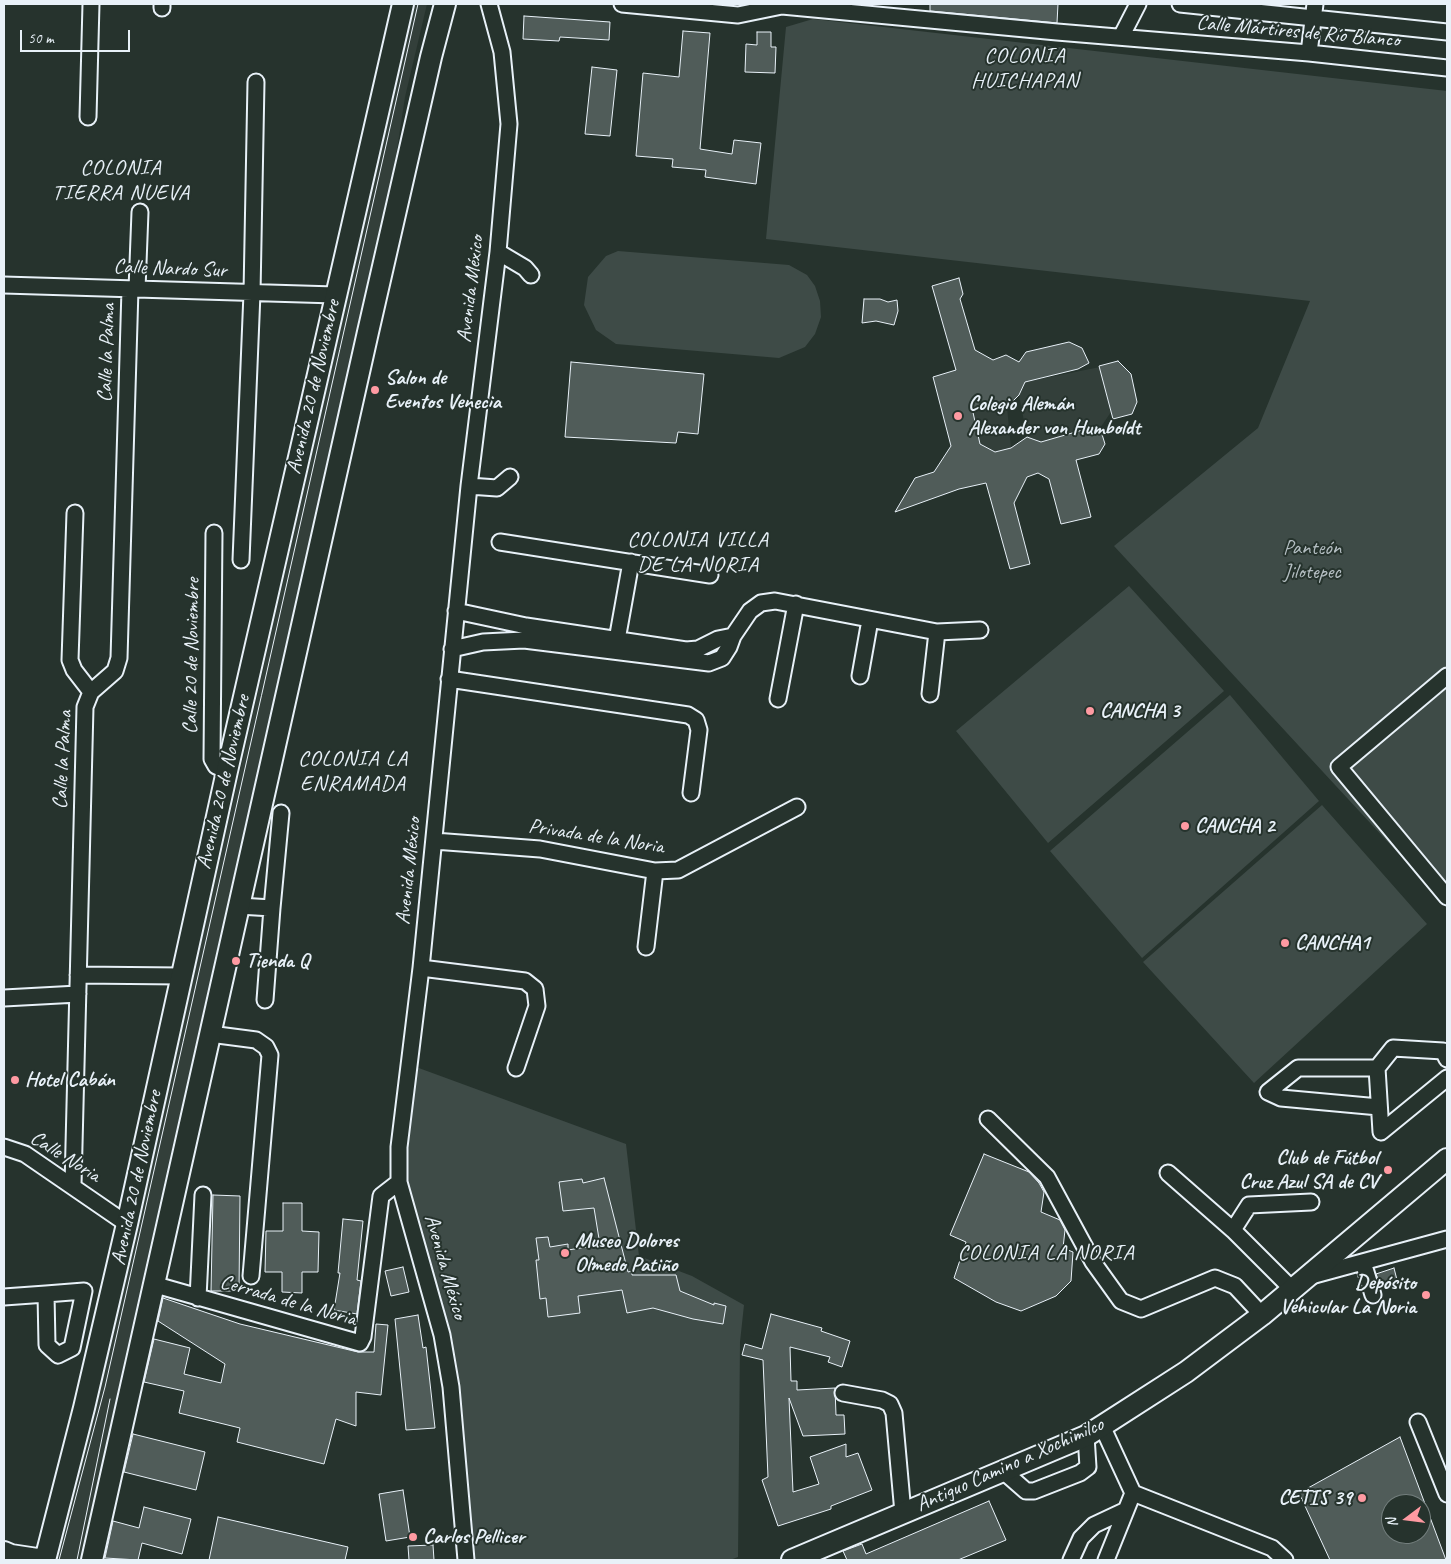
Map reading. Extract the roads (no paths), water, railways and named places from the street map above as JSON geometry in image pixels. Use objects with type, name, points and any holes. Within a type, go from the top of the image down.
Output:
[{"type":"main road","name":"Avenida 20 de Noviembre","points":[[44,1560],[127,1224],[227,771],[403,4]]},
{"type":"main road","name":"Avenida 20 de Noviembre","points":[[92,1560],[156,1285],[210,1034],[370,323],[431,56],[445,4]]},
{"type":"main road","name":"Antiguo Camino a Xochimilco","points":[[792,1560],[1094,1431],[1186,1372],[1262,1315],[1447,1158]]},
{"type":"main road","points":[[4,1552],[44,1560]]},
{"type":"street","points":[[88,117],[91,4]]},
{"type":"street","name":"Avenida México","points":[[466,1560],[451,1387],[442,1335],[399,1182],[399,1146],[421,968],[469,486],[498,252],[509,124],[502,52],[489,4]]},
{"type":"street","name":"Calle Mártires de Río Blanco","points":[[622,4],[738,15],[754,6],[782,6],[1309,53],[1447,68]]},
{"type":"street","points":[[1121,37],[1138,4]]},
{"type":"street","points":[[1180,4],[1314,10],[1447,32]]},
{"type":"street","points":[[1309,53],[1314,10]]},
{"type":"street","points":[[241,560],[252,292],[256,82]]},
{"type":"street","name":"Calle la Palma","points":[[73,1185],[84,707],[91,692],[115,671],[119,658],[134,289],[140,212]]},
{"type":"street","points":[[498,252],[525,268],[531,275]]},
{"type":"street","name":"Calle Nardo Sur","points":[[4,285],[335,295]]},
{"type":"street","points":[[469,486],[497,488],[510,478]]},
{"type":"street","points":[[75,513],[70,660],[74,670],[91,692]]},
{"type":"street","name":"Calle 20 de Noviembre","points":[[214,534],[212,760],[216,766],[227,771]]},
{"type":"street","points":[[500,542],[710,575]]},
{"type":"street","points":[[618,640],[630,562]]},
{"type":"street","points":[[456,611],[525,633],[648,650],[709,663],[722,658],[729,647],[732,636],[750,612],[761,603],[774,601],[937,632],[980,630]]},
{"type":"street","points":[[778,699],[796,604]]},
{"type":"street","points":[[860,676],[870,620]]},
{"type":"street","points":[[930,694],[937,632]]},
{"type":"street","points":[[452,649],[525,633]]},
{"type":"street","points":[[579,641],[618,640],[648,650]]},
{"type":"street","points":[[1447,676],[1339,767],[1447,897]]},
{"type":"street","points":[[449,679],[688,715],[696,720],[698,730],[691,793]]},
{"type":"street","name":"Privada de la Noria","points":[[434,841],[540,848],[655,871],[678,870],[797,807]]},
{"type":"street","points":[[266,1000],[281,813]]},
{"type":"street","points":[[646,947],[655,871]]},
{"type":"street","points":[[240,906],[272,908]]},
{"type":"street","points":[[421,968],[526,981],[535,989],[537,1006],[516,1068]]},
{"type":"street","points":[[78,975],[181,976]]},
{"type":"street","points":[[4,998],[78,994]]},
{"type":"street","points":[[210,1034],[256,1040],[266,1047],[270,1055],[251,1276]]},
{"type":"street","points":[[1447,1059],[1443,1051],[1393,1048],[1378,1068],[1381,1132],[1447,1078]]},
{"type":"street","points":[[1378,1068],[1298,1068],[1268,1092],[1280,1098],[1379,1107]]},
{"type":"street","points":[[988,1119],[1047,1176],[1093,1262],[1122,1301],[1141,1309],[1215,1278],[1235,1286],[1262,1315]]},
{"type":"street","name":"Calle Noria","points":[[4,1147],[25,1154],[73,1185],[127,1224]]},
{"type":"street","points":[[1168,1173],[1233,1230],[1299,1283],[1363,1262],[1447,1239]]},
{"type":"street","name":"Cerrada de la Noria","points":[[156,1285],[360,1344],[363,1337],[381,1196],[399,1182]]},
{"type":"street","points":[[198,1298],[203,1195]]},
{"type":"street","points":[[1233,1230],[1249,1205],[1311,1202]]},
{"type":"street","points":[[1363,1262],[1373,1295]]},
{"type":"street","points":[[4,1297],[46,1294]]},
{"type":"street","points":[[843,1393],[882,1400],[890,1404],[894,1413],[903,1513]]},
{"type":"street","points":[[1418,1422],[1447,1494]]},
{"type":"street","points":[[1002,1470],[1026,1491],[1034,1491],[1080,1473],[1088,1467],[1094,1431]]},
{"type":"street","points":[[1094,1431],[1133,1493],[1272,1548],[1285,1560]]},
{"type":"street","points":[[1106,1560],[1133,1493]]},
{"type":"street","points":[[1071,1560],[1080,1538],[1094,1525],[1126,1510]]},
{"type":"tram line","points":[[59,1560],[105,1387],[418,4]]},
{"type":"tram line","points":[[77,1560],[110,1399]]},
{"type":"place","name":"Salon de Eventos Venecia","points":[[375,390]]},
{"type":"place","name":"Colegio Alemán Alexander von Humboldt","points":[[958,416]]},
{"type":"place","name":"CANCHA 3","points":[[1090,711]]},
{"type":"place","name":"CANCHA 2","points":[[1185,826]]},
{"type":"place","name":"CANCHA1","points":[[1285,943]]},
{"type":"place","name":"Tienda Q","points":[[236,961]]},
{"type":"place","name":"Hotel Cabán","points":[[15,1080]]},
{"type":"place","name":"Club de Fútbol Cruz Azul SA de CV","points":[[1388,1170]]},
{"type":"place","name":"Museo Dolores Olmedo Patiño","points":[[565,1253]]},
{"type":"place","name":"Depósito Vehicular La Noria","points":[[1426,1295]]},
{"type":"place","name":"CETIS 39","points":[[1362,1498]]},
{"type":"place","name":"Carlos Pellicer","points":[[413,1537]]},
{"type":"district","name":"COLONIA HUICHAPAN","points":[[1025,68]]},
{"type":"district","name":"COLONIA TIERRA NUEVA","points":[[121,180]]},
{"type":"district","name":"COLONIA VILLA DE LA NORIA","points":[[698,552]]},
{"type":"district","name":"COLONIA LA ENRAMADA","points":[[353,772]]},
{"type":"district","name":"COLONIA LA NORIA","points":[[1046,1253]]},
{"type":"park label","name":"Panteón Jilotepec","points":[[1312,560]]}]
